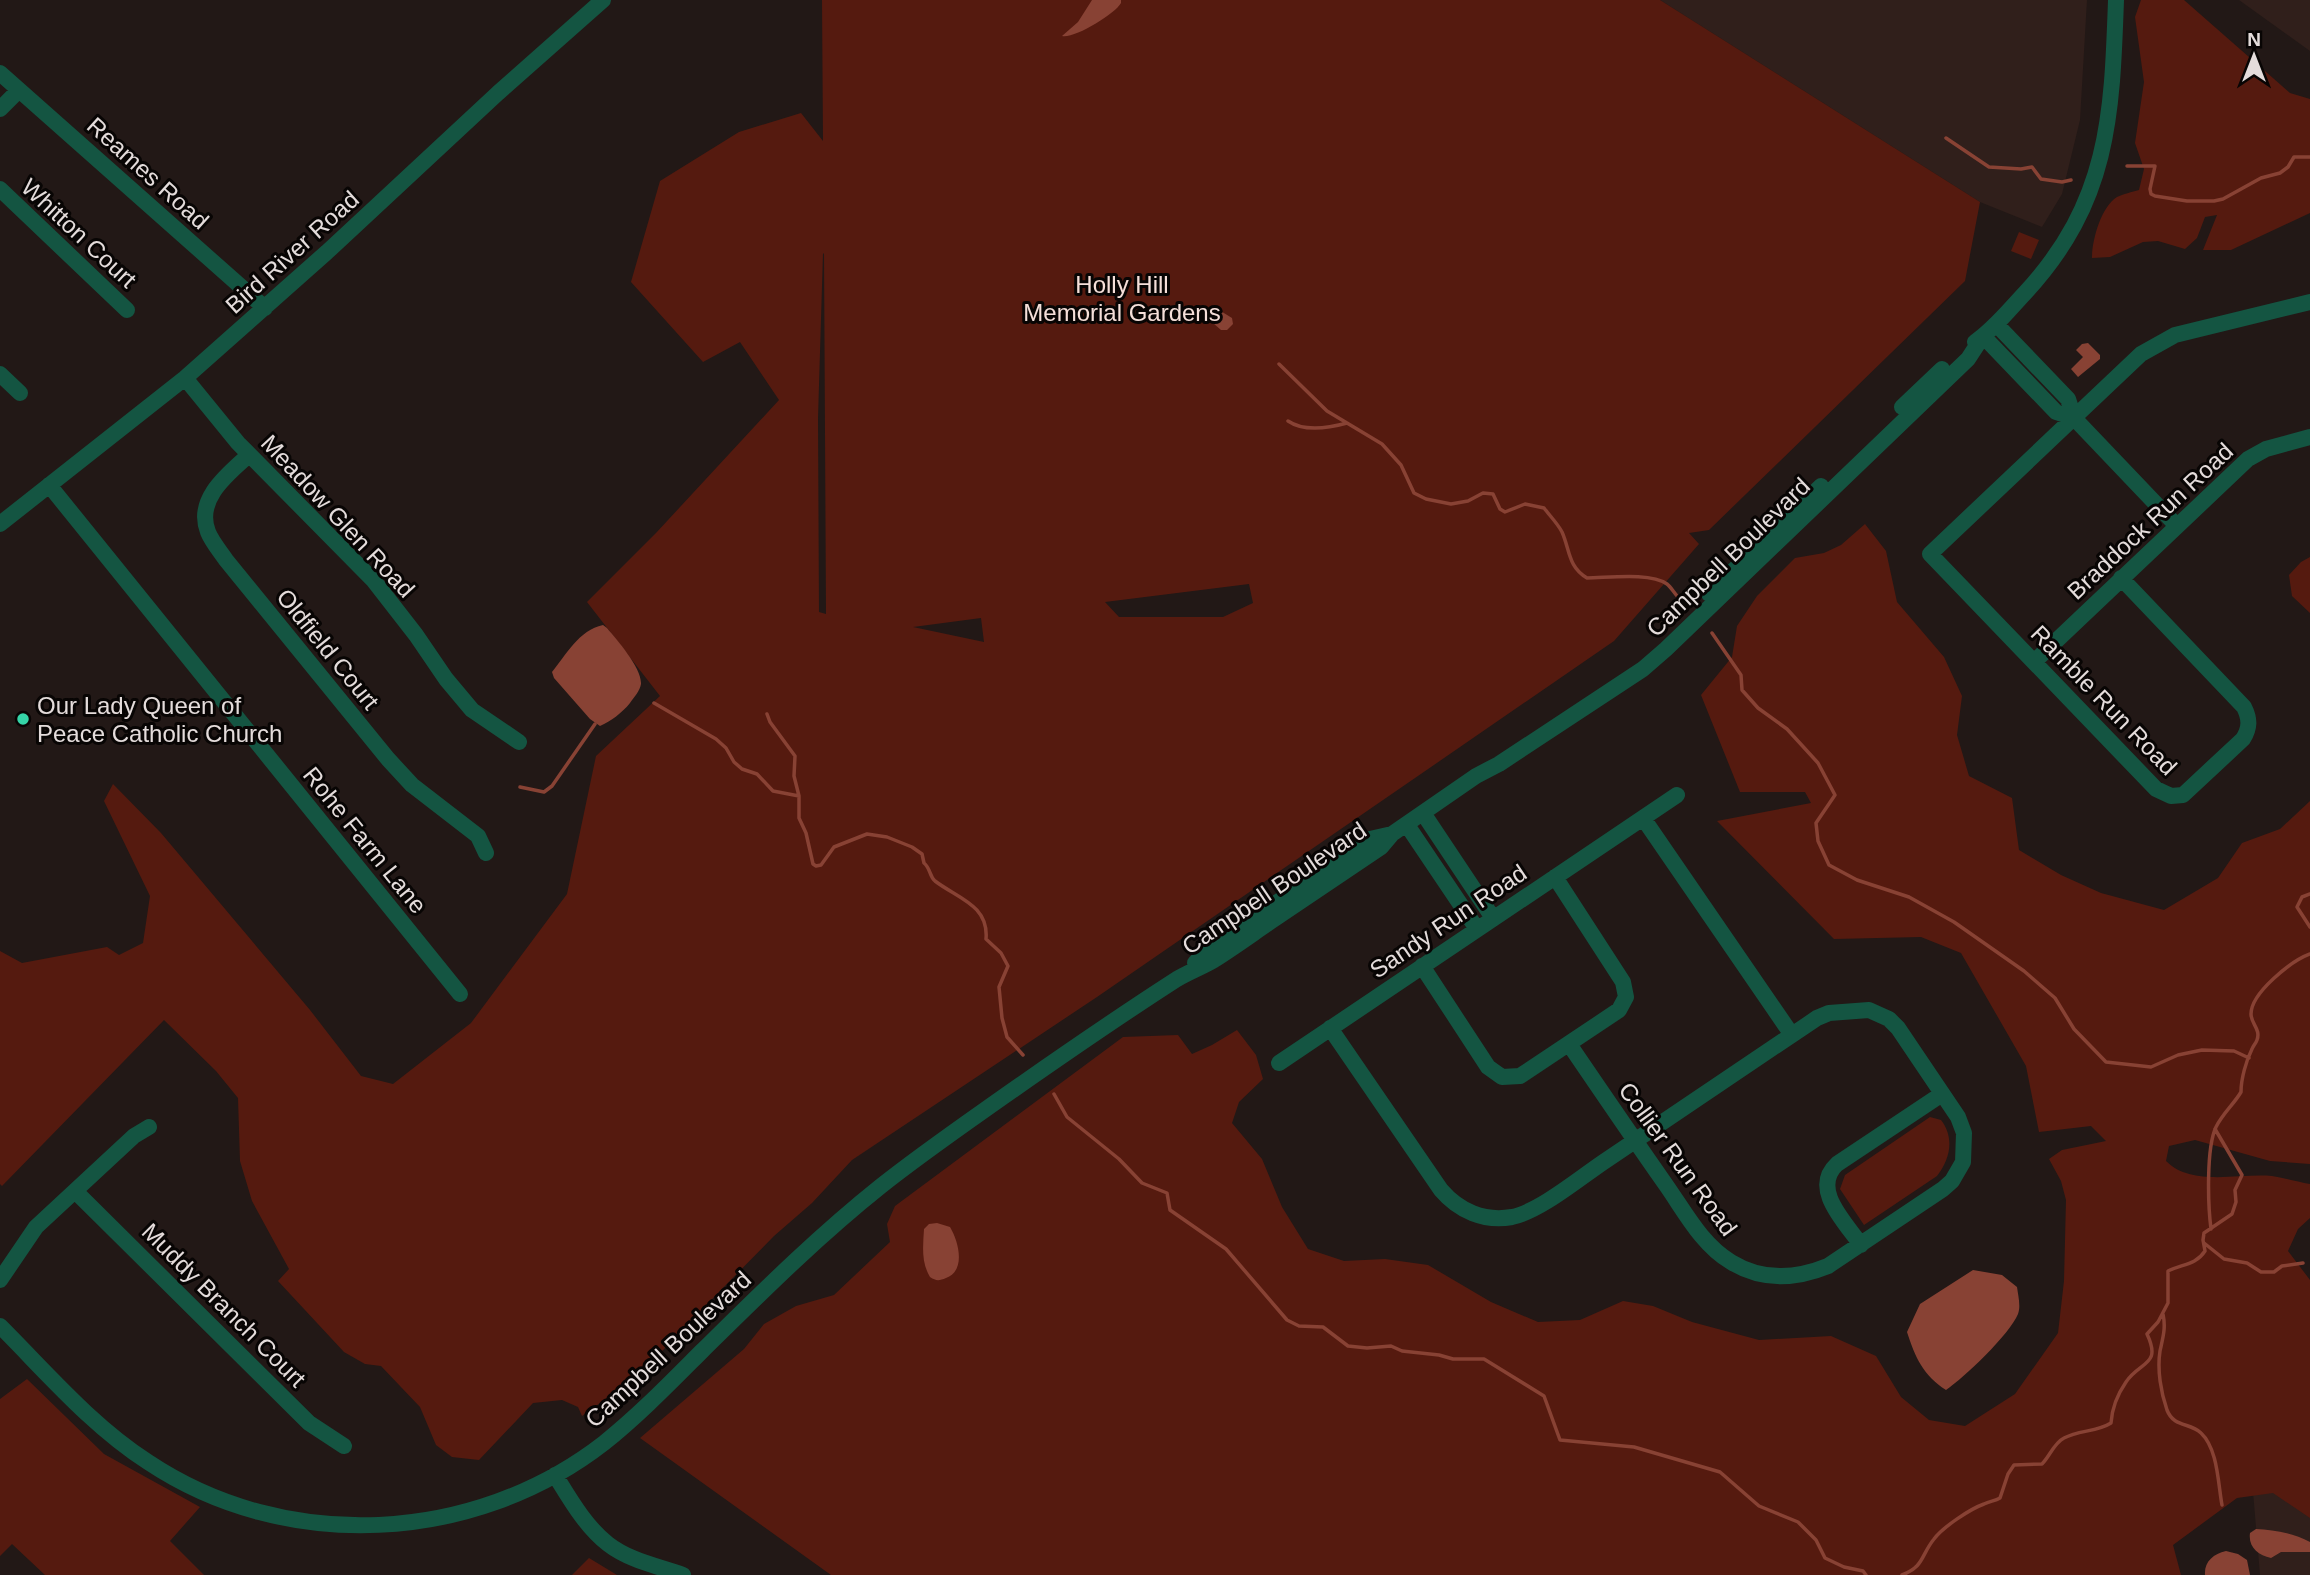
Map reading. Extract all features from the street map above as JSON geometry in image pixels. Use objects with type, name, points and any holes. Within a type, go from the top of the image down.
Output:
[{"type":"street","name":"Bird River Road","points":[[0,524],[185,378],[603,0]]},
{"type":"street","name":"Campbell Boulevard","points":[[0,1326],[86,1413],[158,1469],[195,1488],[260,1512],[299,1521],[339,1525],[419,1522],[489,1505],[555,1475],[591,1453],[631,1420],[812,1245],[883,1184],[1026,1081],[1381,847],[1392,834],[1476,776],[1499,764],[1615,687],[1666,649],[1968,359],[1983,337],[2040,277],[2063,245],[2082,213],[2099,164],[2111,108],[2116,0]]},
{"type":"street","name":"Reames Road","points":[[0,73],[265,308]]},
{"type":"street","points":[[0,109],[19,90]]},
{"type":"street","name":"Whitton Court","points":[[0,189],[127,310]]},
{"type":"street","points":[[2074,418],[2141,354],[2157,343],[2190,330],[2310,302]]},
{"type":"street","points":[[1996,324],[2068,399],[2074,418],[2177,526]]},
{"type":"street","points":[[1983,337],[2056,412],[2074,418]]},
{"type":"street","points":[[0,374],[20,393]]},
{"type":"street","name":"Meadow Glen Road","points":[[185,378],[249,455],[374,581],[472,710],[519,742]]},
{"type":"street","name":"Ramble Run Road","points":[[2074,418],[1930,554],[2156,789],[2177,796],[2188,792],[2243,739],[2249,723],[2244,707],[2121,578]]},
{"type":"street","name":"Braddock Run Road","points":[[2034,662],[2248,459],[2266,449],[2310,437]]},
{"type":"street","name":"Oldfield Court","points":[[249,455],[213,491],[205,514],[209,535],[226,560],[388,759],[412,785],[478,836],[486,853]]},
{"type":"street","name":"Rohe Farm Lane","points":[[49,485],[460,994]]},
{"type":"street","name":"Sandy Run Road","points":[[1279,1063],[1678,795]]},
{"type":"street","points":[[1423,813],[1493,918]]},
{"type":"street","points":[[1643,818],[1792,1035]]},
{"type":"street","points":[[1407,825],[1477,929]]},
{"type":"street","points":[[1422,966],[1488,1067],[1497,1075],[1508,1078],[1520,1076],[1569,1044],[1619,1010],[1625,1002],[1626,992],[1623,982],[1555,877]]},
{"type":"street","name":"Collier Run Road","points":[[1330,1028],[1440,1190],[1455,1205],[1473,1214],[1500,1219],[1527,1212],[1635,1140],[1792,1035],[1817,1018],[1829,1013],[1859,1010],[1878,1013],[1898,1028],[1958,1117],[1964,1133],[1965,1152],[1959,1171],[1944,1189],[1828,1266],[1801,1275],[1770,1276],[1740,1267],[1721,1256],[1704,1240],[1635,1140],[1569,1044]]},
{"type":"street","points":[[1861,1245],[1828,1195],[1826,1184],[1829,1173],[1837,1164],[1942,1094]]},
{"type":"street","points":[[0,1280],[36,1227],[134,1136],[149,1128]]},
{"type":"street","name":"Muddy Branch Court","points":[[75,1191],[309,1423],[344,1446]]},
{"type":"street","points":[[555,1475],[572,1504],[609,1544],[632,1557],[683,1575]]},
{"type":"shaded area","points":[[1092,0],[1121,0],[1121,3],[1094,25],[1075,34],[1062,36],[1078,22]]},
{"type":"shaded area","points":[[1660,0],[2087,0],[2080,120],[2062,194],[2042,227],[1980,202]]},
{"type":"shaded area","points":[[2239,0],[2310,0],[2310,51]]},
{"type":"shaded area","points":[[1219,310],[1232,318],[1233,324],[1227,330],[1221,330],[1213,323],[1212,314]]},
{"type":"shaded area","points":[[2088,343],[2100,355],[2100,359],[2078,377],[2071,369],[2083,357],[2076,350],[2082,344]]},
{"type":"shaded area","points":[[603,625],[633,662],[641,684],[627,707],[600,726],[590,719],[554,678],[552,672],[580,638]]},
{"type":"shaded area","points":[[937,1223],[950,1227],[959,1256],[952,1274],[938,1280],[930,1277],[927,1271],[923,1248],[924,1229],[929,1224]]},
{"type":"shaded area","points":[[1973,1270],[2002,1275],[2017,1287],[2019,1311],[1996,1344],[1946,1390],[1931,1378],[1921,1365],[1907,1332],[1920,1304]]},
{"type":"shaded area","points":[[2310,1370],[2310,1575],[2260,1575],[2243,1372]]},
{"type":"shaded area","points":[[2256,1529],[2284,1532],[2304,1539],[2310,1542],[2310,1552],[2281,1552],[2271,1558],[2262,1555],[2255,1550],[2250,1538],[2250,1533]]},
{"type":"shaded area","points":[[2226,1551],[2247,1560],[2250,1575],[2205,1575],[2210,1559]]},
{"type":"green space","name":"Holly Hill Memorial Gardens","points":[[822,0],[1660,0],[1980,202],[1965,281],[1709,530],[1689,533],[1699,544],[1614,641],[1097,997],[852,1160],[639,1375],[582,1416],[578,1407],[562,1400],[533,1403],[479,1460],[452,1457],[436,1445],[420,1407],[381,1366],[365,1364],[344,1352],[278,1281],[289,1269],[252,1201],[240,1161],[238,1098],[216,1071],[164,1020],[2,1186],[0,1184],[0,951],[22,963],[107,947],[119,955],[143,943],[150,896],[104,801],[113,784],[161,833],[310,1010],[361,1076],[393,1084],[471,1023],[567,894],[596,756],[660,696],[587,602],[656,533],[779,400],[740,342],[703,362],[631,282],[660,181],[739,132],[801,113],[823,141]],"holes":[[[824,254],[826,614],[819,612],[818,418]],[[1249,584],[1253,603],[1223,617],[1119,617],[1105,602]],[[981,618],[984,642],[913,627]]]},
{"type":"green space","points":[[2141,0],[2184,0],[2290,93],[2310,99],[2310,213],[2231,250],[2203,250],[2217,215],[2205,217],[2197,238],[2185,249],[2158,241],[2143,242],[2110,257],[2092,258],[2096,233],[2106,208],[2117,197],[2139,190],[2144,169],[2135,143],[2144,82],[2135,17]]},
{"type":"green space","points":[[2019,232],[2039,240],[2031,259],[2011,251]]},
{"type":"green space","points":[[1865,524],[1886,551],[1897,602],[1944,657],[1962,696],[1957,735],[1969,776],[2012,798],[2019,850],[2061,875],[2101,893],[2164,910],[2218,878],[2242,843],[2280,829],[2310,801],[2310,1164],[2270,1161],[2195,1140],[2169,1146],[2166,1161],[2189,1174],[2216,1177],[2272,1176],[2310,1184],[2310,1218],[2298,1229],[2288,1251],[2310,1280],[2310,1518],[2273,1493],[2237,1498],[2173,1545],[2181,1575],[831,1575],[640,1438],[744,1349],[764,1324],[796,1306],[834,1295],[890,1242],[887,1224],[895,1206],[1123,1037],[1178,1035],[1192,1054],[1237,1030],[1256,1055],[1263,1079],[1239,1102],[1232,1123],[1262,1159],[1282,1207],[1308,1249],[1344,1261],[1385,1259],[1428,1265],[1491,1302],[1538,1322],[1580,1320],[1623,1301],[1653,1306],[1692,1322],[1759,1340],[1831,1336],[1876,1356],[1901,1397],[1929,1420],[1965,1426],[2015,1394],[2058,1333],[2064,1281],[2066,1200],[2061,1181],[2049,1159],[2062,1150],[2106,1141],[2091,1126],[2039,1132],[2026,1066],[1961,953],[1921,937],[1834,939],[1717,821],[1811,803],[1805,792],[1740,792],[1701,695],[1732,657],[1737,626],[1757,596],[1795,558],[1824,553],[1841,545]]},
{"type":"green space","points":[[2310,557],[2310,613],[2292,596],[2289,575]]},
{"type":"green space","points":[[1930,1117],[1941,1120],[1949,1141],[1948,1156],[1937,1176],[1864,1225],[1840,1189],[1845,1175]]},
{"type":"green space","points":[[27,1379],[104,1454],[200,1507],[170,1541],[204,1575],[45,1575],[12,1544],[0,1556],[0,1399]]},
{"type":"green space","points":[[589,1558],[617,1575],[572,1575]]},
{"type":"waterway","points":[[1946,138],[1989,167],[2032,167],[2041,179],[2062,182],[2071,180]]},
{"type":"waterway","points":[[2127,166],[2155,166],[2150,189],[2155,196],[2187,201],[2214,201],[2223,199],[2261,178],[2280,173],[2294,157],[2310,157]]},
{"type":"waterway","points":[[1279,364],[1327,411],[1382,444],[1401,465],[1414,493],[1426,499],[1451,504],[1468,501],[1483,493],[1493,494],[1500,509],[1505,512],[1525,504],[1544,508],[1562,532],[1576,569],[1587,578],[1628,576],[1660,580],[1678,597]]},
{"type":"waterway","points":[[1288,421],[1309,428],[1347,423]]},
{"type":"waterway","points":[[1712,633],[1741,675],[1742,690],[1758,708],[1787,729],[1818,763],[1835,795],[1816,823],[1818,841],[1829,865],[1857,880],[1909,897],[1954,922],[2024,971],[2055,998],[2074,1029],[2106,1062],[2151,1067],[2178,1055],[2202,1050],[2234,1051],[2249,1058]]},
{"type":"waterway","points":[[654,703],[716,739],[726,748],[734,762],[742,769],[757,774],[773,791],[799,796]]},
{"type":"waterway","points":[[767,714],[795,756],[794,776],[799,796],[799,818],[806,833],[813,864],[821,865],[834,847],[867,834],[887,837],[922,854],[924,863],[935,881],[977,910],[986,927],[986,939],[1001,953],[1008,966],[999,987],[1002,1018],[1007,1037],[1023,1055]]},
{"type":"waterway","points":[[520,787],[544,792],[552,786],[595,724]]},
{"type":"waterway","points":[[2310,894],[2302,897],[2297,907],[2310,927]]},
{"type":"waterway","points":[[2211,1229],[2209,1177],[2213,1136],[2219,1122],[2241,1092],[2246,1064],[2258,1033],[2251,1018],[2253,1006],[2273,979],[2310,954]]},
{"type":"waterway","points":[[1054,1094],[1067,1117],[1119,1159],[1142,1183],[1167,1193],[1170,1210],[1226,1249],[1287,1320],[1299,1326],[1323,1327],[1348,1346],[1391,1346],[1402,1351],[1453,1359],[1484,1359],[1544,1396],[1560,1440],[1634,1447],[1720,1472],[1759,1506],[1798,1522],[1816,1540],[1825,1558],[1844,1567],[1863,1571],[1866,1575]]},
{"type":"waterway","points":[[1902,1575],[1918,1564],[1934,1539],[1950,1524],[1972,1510],[2000,1498],[2014,1465],[2042,1464],[2057,1443],[2064,1438],[2111,1423],[2114,1407],[2123,1387],[2151,1358],[2151,1344],[2147,1334],[2158,1322],[2168,1303],[2168,1271],[2193,1262],[2201,1256],[2205,1251],[2204,1233],[2232,1214],[2236,1202],[2235,1190],[2242,1175],[2215,1129]]},
{"type":"waterway","points":[[2204,1243],[2224,1259],[2247,1263],[2261,1272],[2274,1272],[2282,1266],[2303,1263]]},
{"type":"waterway","points":[[2163,1314],[2159,1366],[2167,1410],[2174,1420],[2197,1430],[2207,1440],[2214,1457],[2222,1505]]},
{"type":"place","name":"Our Lady Queen of Peace Catholic Church","points":[[23,719]]}]
